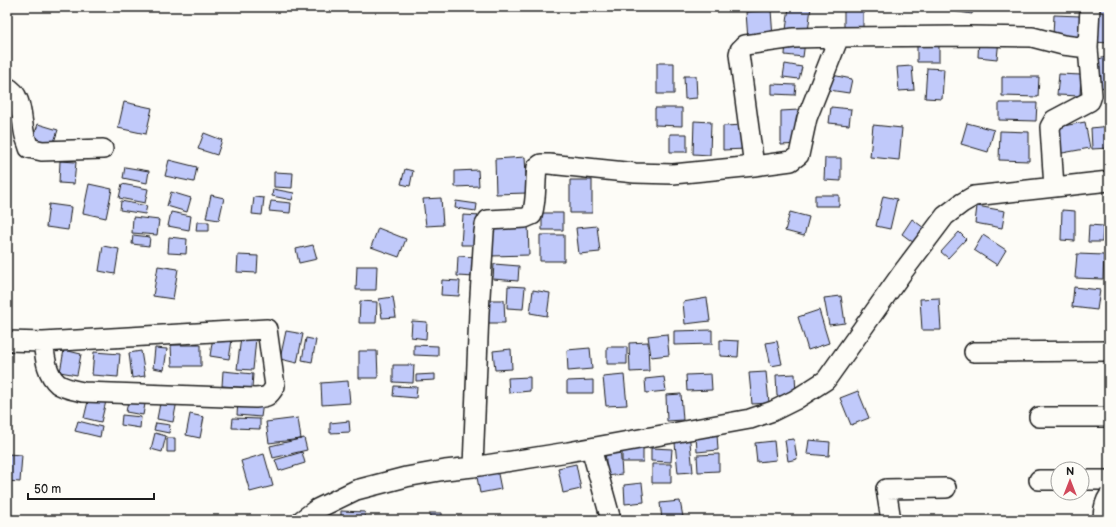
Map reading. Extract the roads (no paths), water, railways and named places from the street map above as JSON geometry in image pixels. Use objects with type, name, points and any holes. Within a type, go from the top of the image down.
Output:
[{"type":"street","points":[[1054,187],[1050,126],[1054,120],[1090,102],[1092,95],[1088,48],[1090,7]]},
{"type":"street","points":[[754,166],[739,54],[740,50],[748,44],[794,38],[968,36],[1032,37],[1072,47],[1088,48]]},
{"type":"street","points":[[473,467],[479,312],[485,225],[488,220],[525,218],[532,215],[535,206],[537,167],[541,164],[636,173],[673,174],[791,161],[799,155],[807,118],[839,37]]},
{"type":"street","points":[[7,87],[11,89],[17,98],[25,137],[30,148],[42,151],[103,149]]},
{"type":"street","points":[[302,520],[317,509],[356,490],[406,477],[591,448],[750,419],[773,411],[795,400],[826,380],[902,273],[945,216],[962,203],[974,196],[1109,181]]},
{"type":"street","points":[[7,341],[43,342],[267,329],[275,386],[271,394],[266,397],[255,398],[83,392],[58,384],[50,373],[46,362],[43,342]]},
{"type":"street","points":[[974,352],[1109,351]]},
{"type":"street","points":[[1039,416],[1109,416]]},
{"type":"street","points":[[591,448],[611,520]]},
{"type":"street","points":[[1039,480],[1050,480]]},
{"type":"street","points":[[1090,480],[1109,480]]},
{"type":"street","points":[[891,520],[886,489],[946,488]]},
{"type":"street","points":[[1103,520],[1103,509],[1109,496]]}]
